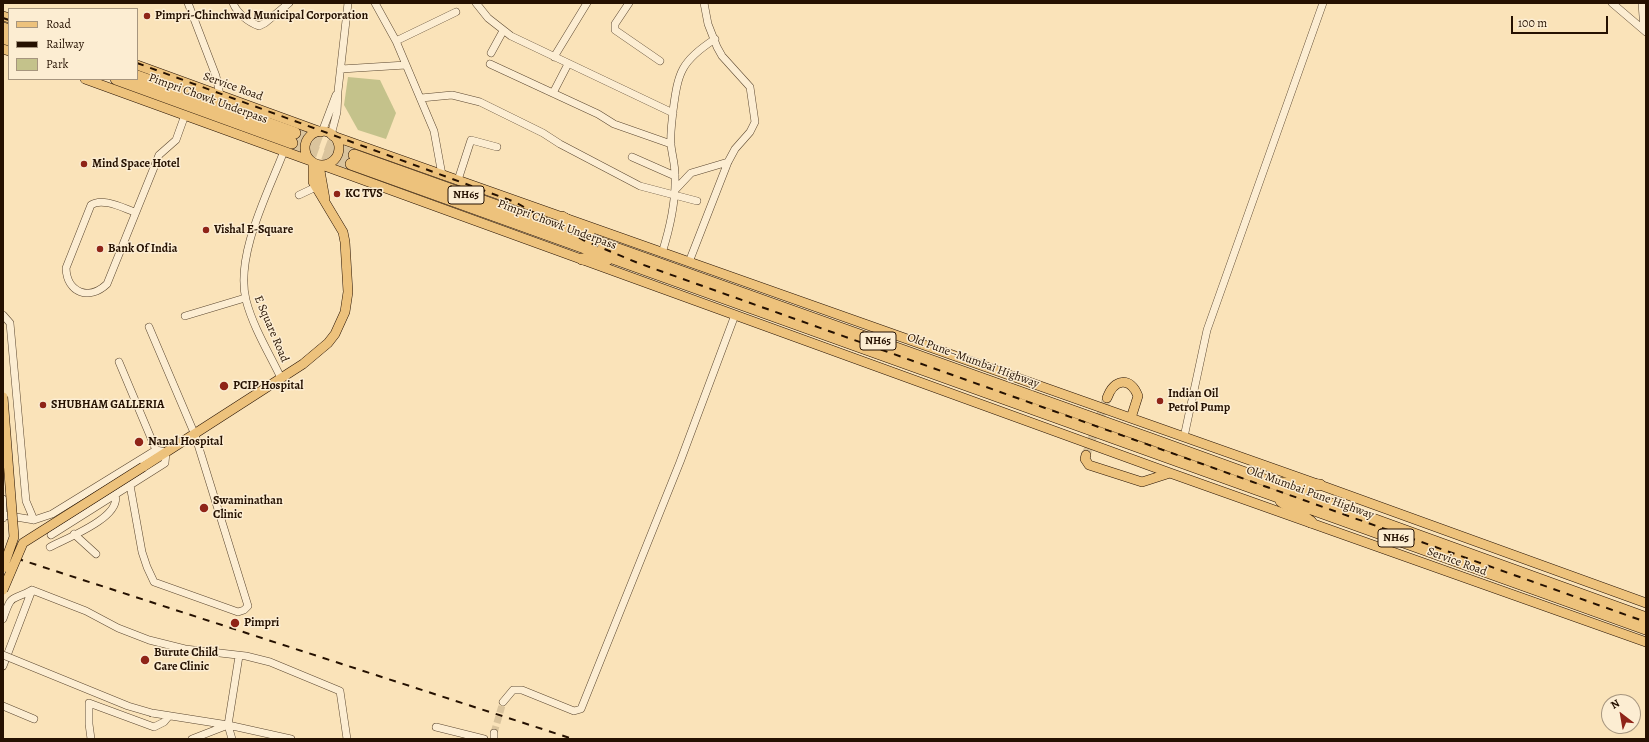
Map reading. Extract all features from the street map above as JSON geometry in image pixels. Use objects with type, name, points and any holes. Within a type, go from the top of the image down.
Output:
[{"type":"highway","name":"Pimpri Chowk Underpass","points":[[138,76],[290,142]]},
{"type":"highway","name":"Pimpri Chowk Underpass","points":[[119,80],[290,142]]},
{"type":"highway","name":"Pimpri Chowk Underpass","points":[[605,244],[352,159],[619,261]]},
{"type":"highway","points":[[562,217],[605,244]]},
{"type":"highway","name":"Old Pune–Mumbai Highway","points":[[605,244],[1148,444]]},
{"type":"highway","points":[[582,259],[619,261]]},
{"type":"highway","name":"Old Pune–Mumbai Highway","points":[[619,261],[1148,444]]},
{"type":"highway","name":"Old Mumbai Pune Highway","points":[[1148,444],[1646,618]]},
{"type":"highway","points":[[1270,487],[1320,485]]},
{"type":"highway","points":[[1270,487],[1311,522]]},
{"type":"highway","name":"Old Mumbai Pune Highway","points":[[1270,487],[1646,629]]},
{"type":"main road","name":"Service Road","points":[[138,65],[321,132]]},
{"type":"main road","points":[[88,80],[185,115],[290,142],[316,163],[332,162],[337,154],[338,144],[332,135]]},
{"type":"main road","points":[[326,200],[316,163],[306,153],[306,143],[312,135],[321,132],[1320,485],[1646,603]]},
{"type":"main road","name":"Service Road","points":[[316,163],[1170,473],[1646,642]]},
{"type":"main road","points":[[3,590],[23,543],[195,435],[303,364],[328,344],[335,334],[345,312],[348,292],[345,242],[343,232],[326,200],[316,187],[312,177],[316,163]]},
{"type":"main road","points":[[1107,398],[1113,386],[1118,383],[1123,382],[1132,386],[1138,396],[1131,418]]},
{"type":"main road","points":[[3,397],[14,537],[3,568]]},
{"type":"main road","points":[[1086,455],[1086,462],[1089,465],[1142,482],[1170,473]]},
{"type":"street","points":[[188,3],[216,76],[220,95]]},
{"type":"street","points":[[233,3],[251,23],[259,26],[265,23],[289,3]]},
{"type":"street","points":[[332,135],[337,112],[348,3]]},
{"type":"street","points":[[375,3],[396,41],[434,131],[442,175]]},
{"type":"street","points":[[476,3],[488,18],[503,31],[568,64],[673,113]]},
{"type":"street","points":[[554,57],[587,3]]},
{"type":"street","points":[[629,3],[615,24],[615,30],[660,60]]},
{"type":"street","points":[[689,262],[728,162],[735,149],[750,132],[755,122],[750,87],[722,56],[708,24],[704,3]]},
{"type":"street","points":[[1184,437],[1207,330],[1323,3]]},
{"type":"street","points":[[1612,3],[1645,31]]},
{"type":"street","points":[[1642,3],[1645,31]]},
{"type":"street","points":[[396,41],[456,12]]},
{"type":"street","points":[[491,53],[503,31]]},
{"type":"street","points":[[662,253],[668,235],[674,192],[675,176],[671,144],[677,83],[684,67],[697,51],[715,39]]},
{"type":"street","points":[[490,64],[553,93],[614,124],[671,144]]},
{"type":"street","points":[[553,93],[568,64]]},
{"type":"street","points":[[341,69],[406,65]]},
{"type":"street","points":[[321,132],[338,91]]},
{"type":"street","points":[[421,98],[452,94],[480,102],[543,133],[560,144],[640,186],[652,190],[674,192],[697,202]]},
{"type":"street","points":[[135,212],[102,202],[94,203],[91,206],[66,268],[67,279],[75,289],[86,293],[102,288],[107,284],[159,155],[176,140],[185,115]]},
{"type":"street","points":[[458,180],[471,140],[497,147]]},
{"type":"street","name":"E Square Road","points":[[281,378],[251,315],[246,298],[244,270],[249,241],[290,142]]},
{"type":"street","points":[[632,157],[675,176]]},
{"type":"street","points":[[674,192],[691,173],[728,162]]},
{"type":"street","points":[[299,195],[316,187]]},
{"type":"street","points":[[185,316],[246,298]]},
{"type":"street","points":[[3,315],[10,323],[26,501],[34,520]]},
{"type":"street","points":[[503,702],[513,690],[522,690],[574,711],[581,709],[680,462],[735,315]]},
{"type":"street","points":[[130,485],[142,552],[154,582],[238,612],[244,610],[248,606],[195,435],[149,327]]},
{"type":"street","points":[[119,362],[156,450]]},
{"type":"street","points":[[3,499],[4,516],[34,520],[52,514],[156,450],[166,452],[165,463],[50,535]]},
{"type":"street","points":[[50,548],[98,522],[110,513],[116,506],[115,495]]},
{"type":"street","points":[[74,534],[96,554]]},
{"type":"street","points":[[3,620],[10,601],[14,597],[32,590],[86,611],[118,628],[149,640],[201,652],[239,656],[270,662],[340,691],[348,739]]},
{"type":"street","points":[[3,666],[32,590]]},
{"type":"street","points":[[3,655],[128,706],[152,713],[228,725],[291,739]]},
{"type":"street","points":[[232,739],[228,725],[239,656]]},
{"type":"street","points":[[91,739],[88,724],[89,703],[122,717],[154,727],[164,722],[168,716]]},
{"type":"street","points":[[3,706],[34,719]]},
{"type":"street","points":[[192,739],[228,725]]},
{"type":"street","points":[[436,726],[484,739]]},
{"type":"green space","points":[[348,77],[380,80],[396,113],[386,139],[358,130],[344,105]]},
{"type":"tunnel","points":[[295,133],[354,155]]},
{"type":"tunnel","points":[[292,143],[351,164]]},
{"type":"tunnel","points":[[1086,455],[1107,398]]},
{"type":"tunnel","points":[[494,733],[503,702]]},
{"type":"railway","points":[[3,18],[8,20]]},
{"type":"railway","points":[[138,63],[515,202],[583,240],[638,263],[1646,622]]},
{"type":"railway","points":[[3,554],[573,739]]},
{"type":"place","name":"Pimpri-Chinchwad Municipal Corporation","points":[[147,16]]},
{"type":"place","name":"Mind Space Hotel","points":[[84,164]]},
{"type":"place","name":"KC TVS","points":[[337,194]]},
{"type":"place","name":"Vishal E-Square","points":[[206,230]]},
{"type":"place","name":"Bank Of India","points":[[100,249]]},
{"type":"place","name":"PCIP Hospital","points":[[224,386]]},
{"type":"place","name":"Indian Oil Petrol Pump","points":[[1160,401]]},
{"type":"place","name":"SHUBHAM GALLERIA","points":[[43,405]]},
{"type":"place","name":"Nanal Hospital","points":[[139,442]]},
{"type":"place","name":"Swaminathan Clinic","points":[[204,508]]},
{"type":"place","name":"Pimpri","points":[[235,623]]},
{"type":"place","name":"Burute Child Care Clinic","points":[[145,660]]}]
